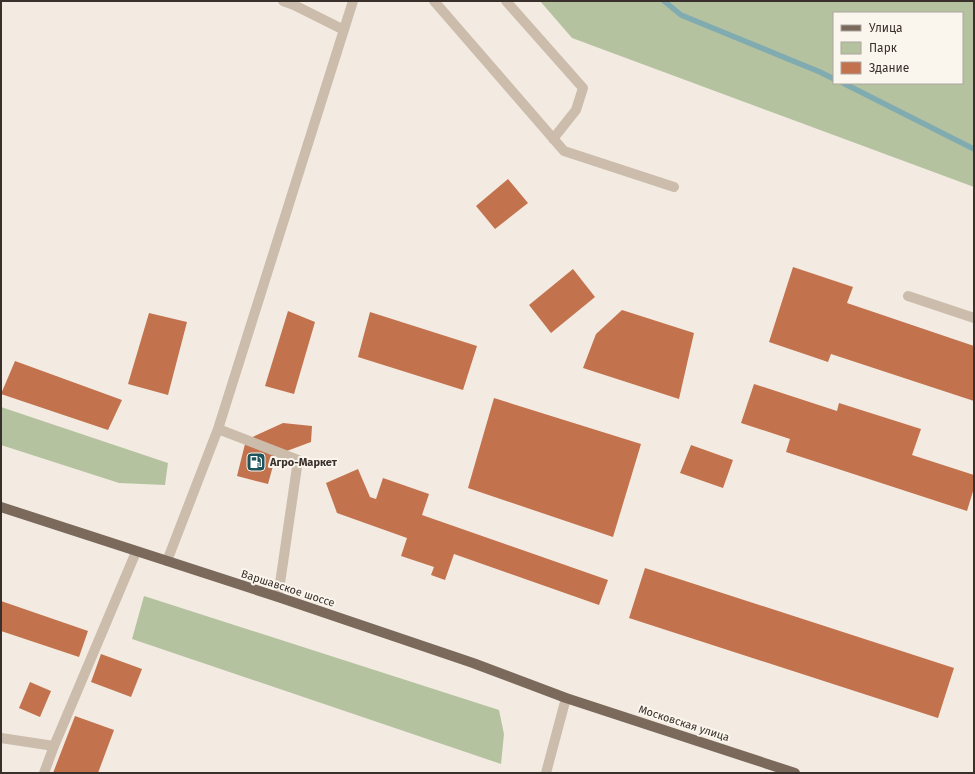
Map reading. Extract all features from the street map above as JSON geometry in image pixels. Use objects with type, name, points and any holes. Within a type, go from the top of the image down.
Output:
[{"type":"main road","name":"Варшавское шоссе","points":[[1,506],[473,663],[566,698]]},
{"type":"main road","name":"Московская улица","points":[[566,698],[795,773]]},
{"type":"street","points":[[283,1],[344,30]]},
{"type":"street","points":[[167,561],[218,429],[353,1]]},
{"type":"street","points":[[434,1],[564,151],[674,187]]},
{"type":"street","points":[[506,1],[583,88],[576,110],[553,138]]},
{"type":"street","points":[[908,296],[974,318]]},
{"type":"street","points":[[218,429],[298,460],[278,597]]},
{"type":"street","points":[[44,773],[136,552]]},
{"type":"street","points":[[546,773],[566,698]]},
{"type":"street","points":[[1,738],[54,746]]},
{"type":"green space","points":[[540,1],[974,1],[974,187],[572,38]]},
{"type":"green space","points":[[1,407],[168,463],[165,485],[119,483],[1,445]]},
{"type":"green space","points":[[144,596],[499,710],[504,734],[501,764],[132,639]]},
{"type":"building","points":[[508,179],[528,203],[495,229],[476,206]]},
{"type":"building","points":[[793,267],[853,287],[847,303],[974,346],[974,401],[831,354],[828,362],[769,342]]},
{"type":"building","points":[[573,269],[595,297],[551,333],[529,305]]},
{"type":"building","points":[[622,310],[694,333],[679,399],[583,368],[596,334]]},
{"type":"building","points":[[288,311],[315,322],[294,394],[265,386]]},
{"type":"building","points":[[370,312],[477,346],[463,390],[358,357]]},
{"type":"building","points":[[149,313],[187,322],[168,395],[128,384]]},
{"type":"building","points":[[15,361],[122,400],[108,430],[1,394]]},
{"type":"building","points":[[754,384],[837,411],[839,403],[921,429],[912,455],[974,475],[974,488],[967,511],[786,452],[790,439],[741,423]]},
{"type":"building","points":[[494,398],[641,444],[613,537],[468,488]]},
{"type":"building","points":[[283,423],[312,426],[311,442],[276,455],[268,484],[237,476],[246,440]]},
{"type":"building","points":[[691,445],[733,460],[723,488],[680,473]]},
{"type":"building","points":[[358,469],[370,497],[376,499],[383,478],[429,494],[422,515],[608,580],[599,605],[454,554],[445,580],[431,575],[434,567],[401,556],[407,538],[337,513],[326,483]]},
{"type":"building","points":[[645,568],[954,668],[938,718],[629,618]]},
{"type":"building","points":[[1,601],[88,631],[79,657],[1,631]]},
{"type":"building","points":[[101,654],[142,669],[131,697],[91,682]]},
{"type":"building","points":[[30,682],[51,691],[40,717],[19,708]]},
{"type":"building","points":[[75,716],[114,730],[98,773],[53,773]]},
{"type":"waterway","points":[[664,1],[681,15],[833,78]]},
{"type":"waterway","points":[[845,84],[974,149]]},
{"type":"place","name":"Агро-Маркет","points":[[256,462]]}]
